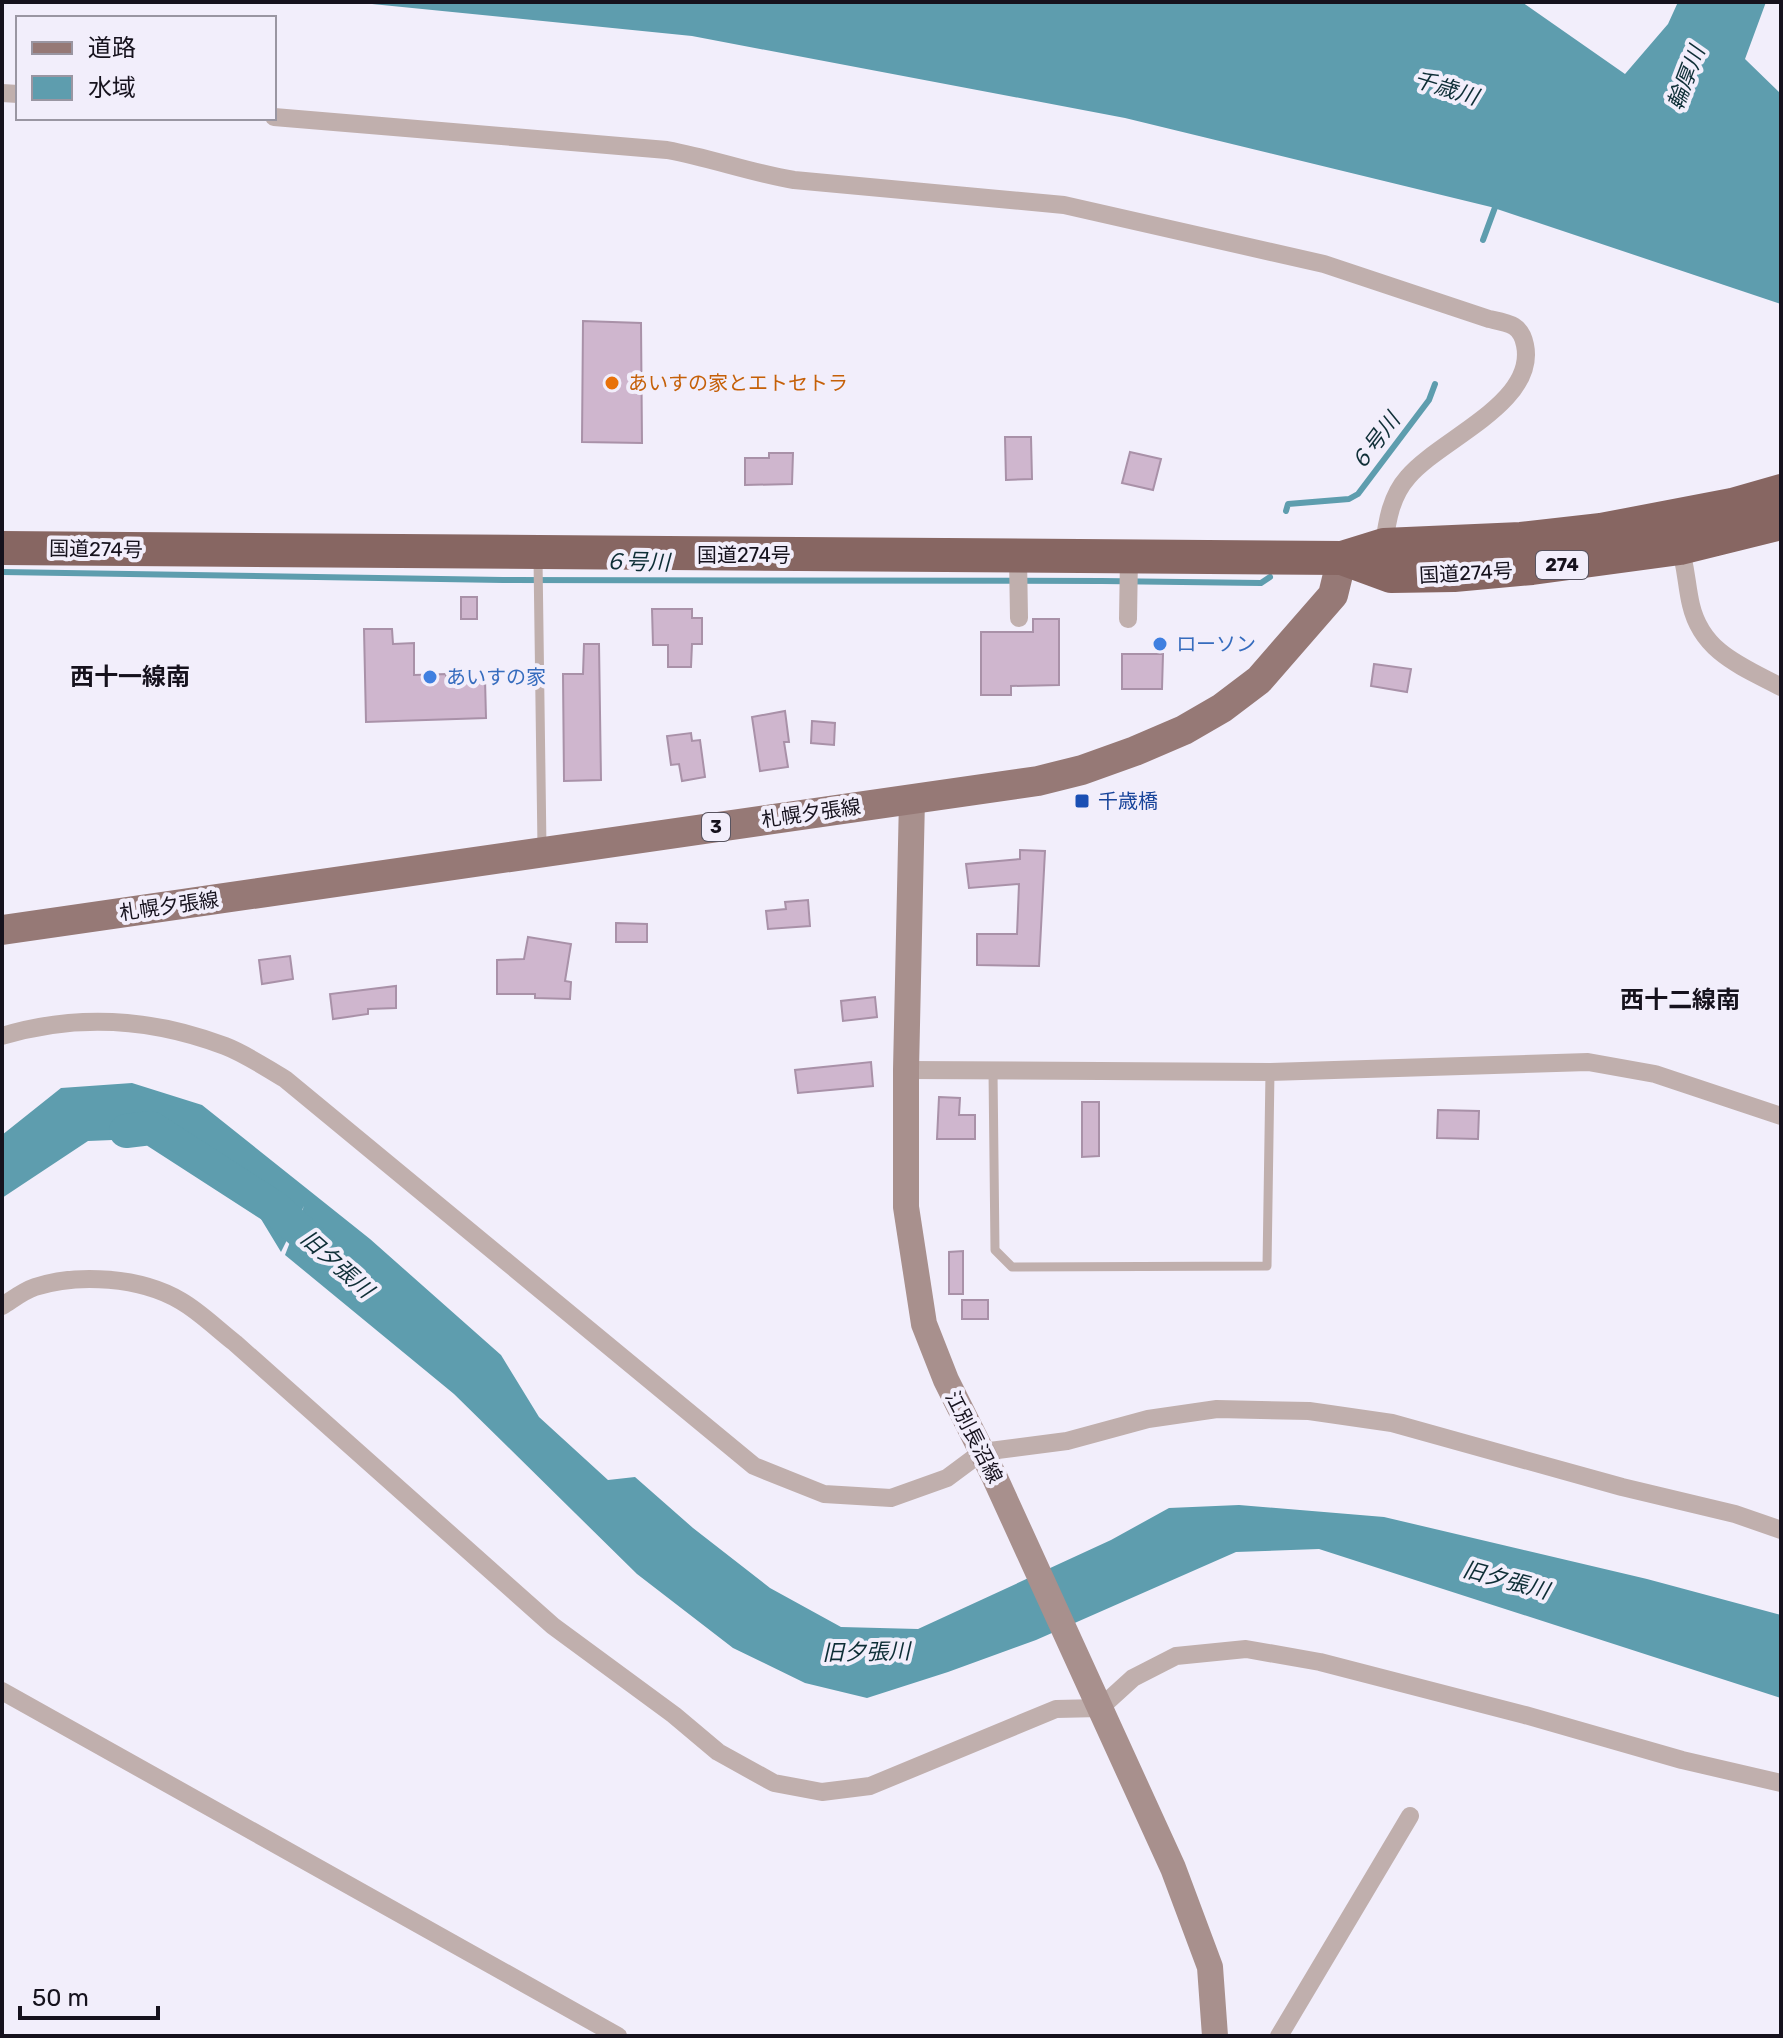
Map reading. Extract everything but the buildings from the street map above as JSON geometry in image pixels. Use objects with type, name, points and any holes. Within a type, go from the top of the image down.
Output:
[{"type":"highway","name":"国道274号","points":[[1342,558],[1391,576],[1454,575],[1547,567],[1674,532],[1732,505],[1781,491]]},
{"type":"highway","name":"国道274号","points":[[2,548],[538,560],[1129,563],[1342,558],[1384,545],[1521,539],[1601,530],[1674,532],[1781,523]]},
{"type":"main road","name":"札幌夕張線","points":[[2,930],[1038,781],[1082,770],[1184,730],[1222,708],[1259,680],[1333,595],[1342,558]]},
{"type":"main road","name":"江別長沼線","points":[[912,799],[906,1207],[924,1324],[946,1380],[995,1478],[1173,1868],[1210,1967],[1215,2036]]},
{"type":"street","points":[[276,117],[667,150],[712,158],[756,173],[794,180],[1064,205],[1324,264],[1512,324],[1518,328],[1526,352],[1520,379],[1497,408],[1418,466],[1405,480],[1387,513],[1384,545]]},
{"type":"street","points":[[1674,532],[1699,631],[1725,656],[1781,687]]},
{"type":"street","points":[[1018,563],[1019,618]]},
{"type":"street","points":[[1128,619],[1129,563]]},
{"type":"street","points":[[2,1036],[28,1028],[101,1019],[166,1027],[228,1047],[274,1072],[754,1466],[824,1494],[891,1498],[947,1478],[982,1452],[1067,1441],[1148,1419],[1217,1409],[1309,1411],[1392,1423],[1622,1487],[1735,1514],[1781,1530]]},
{"type":"street","points":[[906,1070],[1270,1072],[1588,1062],[1655,1074],[1781,1116]]},
{"type":"street","points":[[2,1306],[33,1288],[84,1278],[120,1281],[182,1301],[235,1343],[553,1626],[674,1715],[718,1752],[774,1783],[822,1792],[870,1786],[1056,1709],[1100,1708],[1133,1678],[1176,1656],[1246,1649],[1320,1662],[1525,1715],[1682,1760],[1781,1783]]},
{"type":"street","points":[[2,1691],[618,2036]]},
{"type":"street","points":[[1279,2036],[1410,1816]]},
{"type":"lane","points":[[538,560],[536,598],[542,852]]},
{"type":"lane","points":[[993,1071],[995,1250],[1012,1267],[1267,1266],[1270,1072]]},
{"type":"water","points":[[352,2],[1522,2],[1625,74],[1668,24],[1678,2],[1766,2],[1745,59],[1781,94],[1781,304],[1491,207],[1125,118],[692,36]]},
{"type":"water","points":[[132,1083],[202,1105],[370,1239],[501,1355],[539,1417],[608,1480],[635,1477],[693,1528],[770,1588],[841,1627],[918,1629],[1111,1540],[1169,1508],[1239,1505],[1384,1517],[1647,1579],[1781,1615],[1781,1698],[1319,1549],[1236,1552],[1036,1640],[867,1698],[805,1683],[733,1648],[637,1574],[454,1394],[285,1255],[304,1206],[281,1252],[227,1163],[186,1137],[88,1141],[2,1198],[2,1135],[61,1088]]},
{"type":"waterway","name":"６号川","points":[[1483,240],[1497,202]]},
{"type":"waterway","name":"６号川","points":[[1286,511],[1288,504],[1349,499],[1358,494],[1429,400],[1435,384]]},
{"type":"waterway","name":"６号川","points":[[2,572],[503,580],[1261,583],[1270,577]]},
{"type":"waterway","name":"旧夕張川","points":[[126,1131],[151,1128],[275,1208],[330,1258]]},
{"type":"place","name":"あいすの家とエトセトラ","points":[[612,383]]},
{"type":"place","name":"ローソン","points":[[1160,644]]},
{"type":"place","name":"あいすの家","points":[[430,677]]},
{"type":"place","name":"千歳橋","points":[[1082,801]]},
{"type":"district","name":"西十一線南","points":[[130,677]]},
{"type":"district","name":"西十二線南","points":[[1680,1000]]},
{"type":"water label","name":"輪厚川","points":[[1686,78]]},
{"type":"water label","name":"千歳川","points":[[1446,88]]}]
